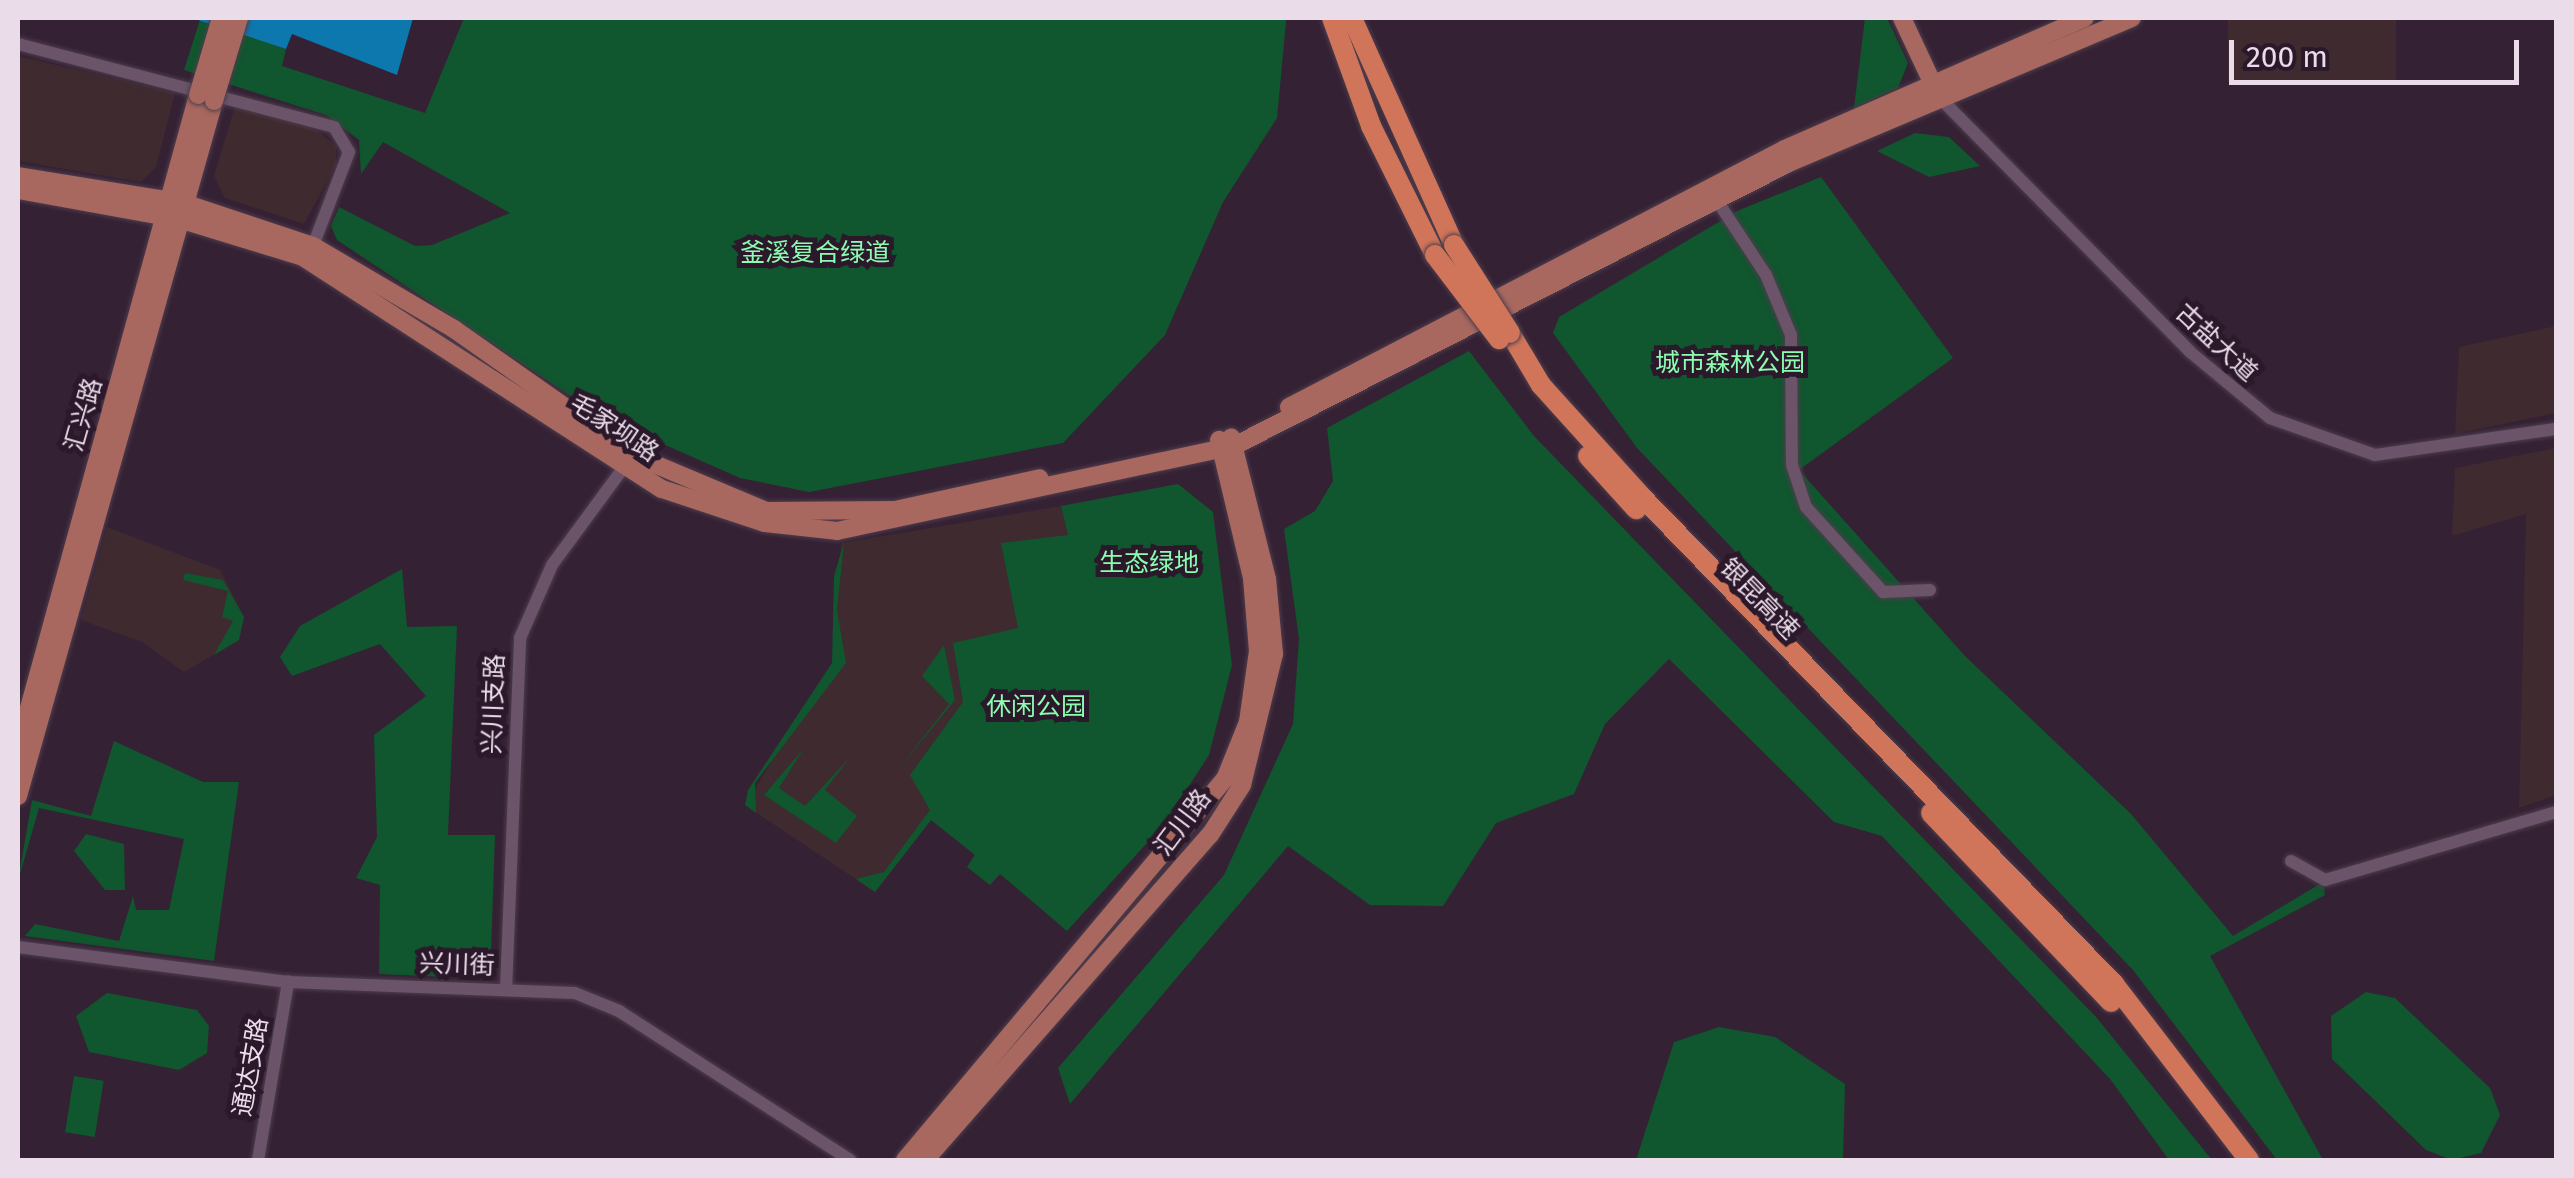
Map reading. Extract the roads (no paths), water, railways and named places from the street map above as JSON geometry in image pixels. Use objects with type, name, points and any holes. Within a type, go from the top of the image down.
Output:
[{"type":"highway","name":"银昆高速","points":[[1332,18],[1371,126],[1445,250],[1610,482],[2103,993],[2233,1160]]},
{"type":"highway","name":"银昆高速","points":[[1352,18],[1445,250]]},
{"type":"highway","name":"银昆高速","points":[[1504,336],[1541,385],[1644,499],[2114,984],[2249,1160]]},
{"type":"main road","points":[[206,98],[221,18]]},
{"type":"main road","points":[[206,98],[239,18]]},
{"type":"main road","points":[[1902,18],[1935,90]]},
{"type":"main road","points":[[1226,443],[2085,18]]},
{"type":"main road","points":[[1226,443],[1696,192],[1935,90],[2132,18]]},
{"type":"main road","name":"汇兴路","points":[[18,748],[206,98]]},
{"type":"main road","name":"毛家坝路","points":[[18,176],[313,246],[454,328],[628,461]]},
{"type":"main road","name":"毛家坝路","points":[[18,190],[174,210],[303,257],[442,339],[628,461],[765,523],[837,531],[1226,443]]},
{"type":"main road","points":[[18,796],[174,210]]},
{"type":"main road","name":"汇川路","points":[[906,1160],[1225,779],[1248,722],[1258,652],[1252,578],[1226,443]]},
{"type":"main road","name":"汇川路","points":[[925,1160],[1210,835],[1242,785],[1274,654],[1267,579],[1226,443]]},
{"type":"street","points":[[18,44],[256,100],[334,128],[349,152],[313,246]]},
{"type":"street","name":"古盐大道","points":[[1935,90],[2189,351],[2270,418],[2375,455],[2556,430]]},
{"type":"street","points":[[1716,199],[1782,303],[1796,361],[1792,465],[1806,506],[1883,592],[1930,590]]},
{"type":"street","name":"兴川支路","points":[[506,990],[520,638],[552,565],[628,461]]},
{"type":"street","points":[[2290,861],[2324,880],[2556,812]]},
{"type":"street","name":"兴川街","points":[[18,947],[288,982],[506,990],[598,1000],[850,1160]]},
{"type":"street","name":"通达支路","points":[[258,1160],[288,982]]},
{"type":"water","points":[[192,18],[413,18],[397,75],[292,34],[286,49]]},
{"type":"park label","name":"釜溪复合绿道","points":[[815,253]]},
{"type":"park label","name":"城市森林公园","points":[[1730,363]]},
{"type":"park label","name":"生态绿地","points":[[1149,563]]},
{"type":"park label","name":"休闲公园","points":[[1036,707]]}]
